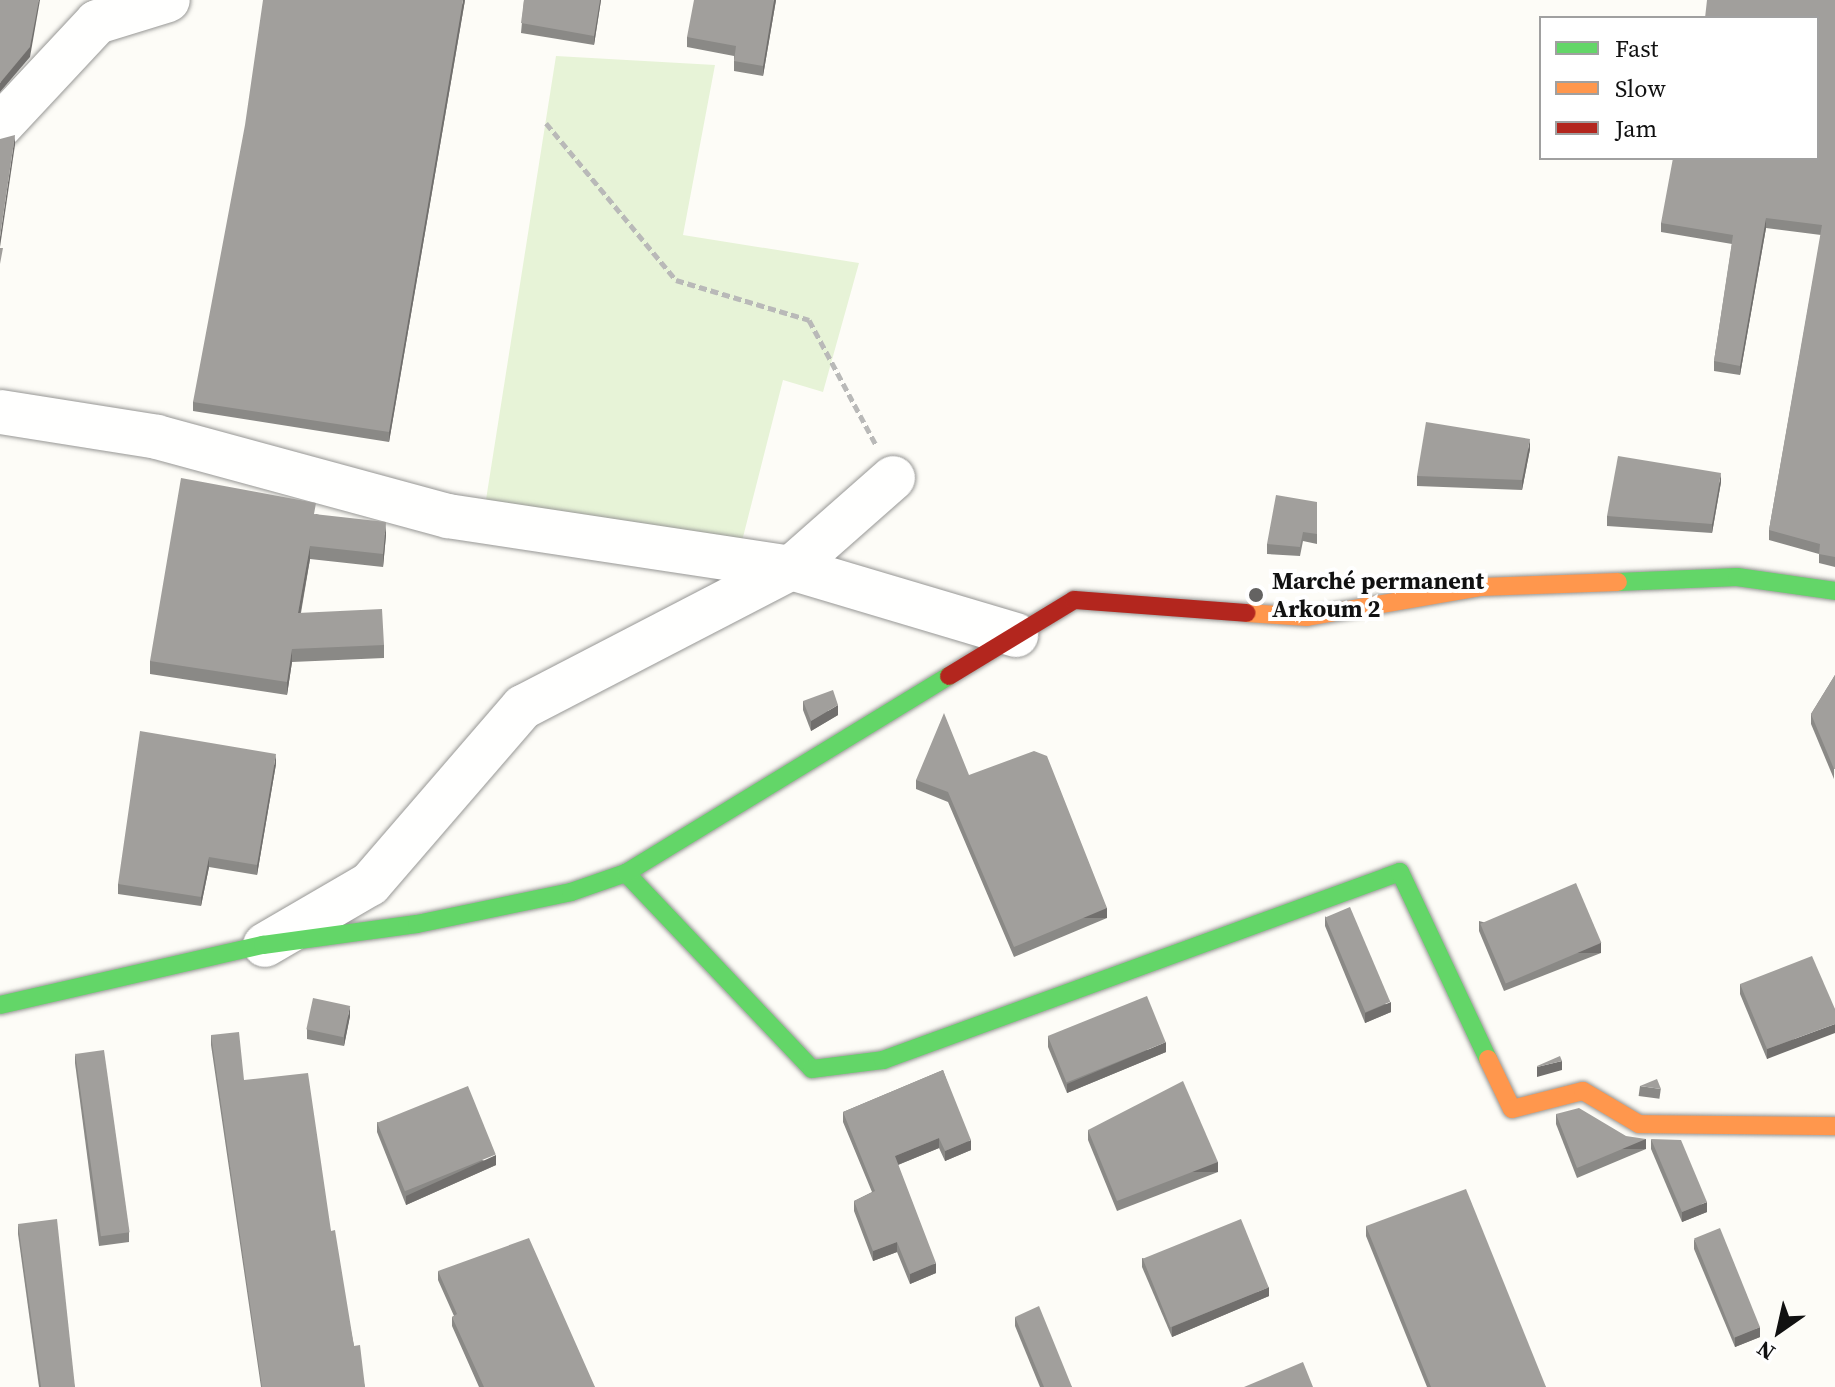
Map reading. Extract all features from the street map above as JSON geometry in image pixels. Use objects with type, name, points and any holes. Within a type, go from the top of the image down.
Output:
[{"type":"street","points":[[0,126],[97,22],[168,0]]},
{"type":"street","points":[[0,412],[157,437],[448,516],[791,568],[1016,635]]},
{"type":"street","points":[[263,945],[370,884],[523,707],[791,568],[893,478]]},
{"type":"street","points":[[0,1005],[263,945],[417,924],[571,892],[626,873],[1074,600],[1307,617],[1481,587],[1737,577],[1835,591]]},
{"type":"street","points":[[626,873],[812,1069],[883,1060],[1400,872],[1512,1109],[1583,1091],[1639,1124],[1835,1126]]},
{"type":"path","points":[[546,123],[676,280],[809,320],[893,478]]},
{"type":"green space","points":[[556,56],[715,65],[683,235],[859,263],[823,392],[783,380],[741,545],[485,506]]},
{"type":"building","points":[[0,0],[39,0],[30,47],[0,83]]},
{"type":"building","points":[[263,0],[463,0],[389,432],[193,402],[245,125]]},
{"type":"building","points":[[524,0],[600,0],[594,36],[521,23]]},
{"type":"building","points":[[694,0],[774,0],[763,66],[734,61],[736,46],[687,37]]},
{"type":"building","points":[[1707,0],[1835,0],[1835,557],[1819,554],[1820,544],[1769,530],[1822,225],[1766,218],[1740,366],[1714,361],[1733,235],[1661,223],[1673,160],[1819,160],[1819,16],[1705,16]]},
{"type":"building","points":[[15,135],[0,237],[0,139]]},
{"type":"building","points":[[1426,422],[1530,439],[1522,480],[1417,476]]},
{"type":"building","points":[[1618,456],[1721,473],[1712,524],[1607,516]]},
{"type":"building","points":[[181,478],[316,503],[314,514],[386,522],[383,554],[310,546],[298,613],[382,609],[384,645],[292,649],[287,682],[150,661]]},
{"type":"building","points":[[1276,495],[1317,502],[1317,534],[1303,532],[1300,547],[1267,544]]},
{"type":"building","points":[[1835,675],[1835,769],[1834,769],[1811,714]]},
{"type":"building","points":[[833,690],[838,705],[811,721],[803,701]]},
{"type":"building","points":[[944,713],[969,775],[1034,751],[1047,756],[1107,908],[1014,947],[948,792],[916,780]]},
{"type":"building","points":[[140,731],[276,754],[257,865],[209,857],[201,897],[118,884]]},
{"type":"building","points":[[1576,883],[1601,943],[1506,983],[1480,924]]},
{"type":"building","points":[[1350,907],[1390,1002],[1365,1012],[1325,918]]},
{"type":"building","points":[[1812,956],[1835,1009],[1835,1024],[1767,1049],[1740,984]]},
{"type":"building","points":[[1147,996],[1166,1042],[1067,1082],[1048,1036]]},
{"type":"building","points":[[313,998],[350,1006],[344,1037],[306,1029]]},
{"type":"building","points":[[239,1032],[244,1080],[308,1073],[331,1231],[335,1230],[354,1346],[360,1345],[365,1387],[262,1387],[211,1035]]},
{"type":"building","points":[[104,1050],[130,1232],[101,1236],[75,1054]]},
{"type":"building","points":[[1560,1056],[1562,1061],[1537,1067],[1537,1066]]},
{"type":"building","points":[[943,1070],[971,1140],[945,1151],[939,1138],[895,1156],[936,1263],[910,1274],[897,1242],[873,1251],[854,1201],[875,1191],[843,1112]]},
{"type":"building","points":[[1657,1079],[1661,1089],[1640,1086]]},
{"type":"building","points":[[1183,1081],[1218,1162],[1117,1201],[1088,1130]]},
{"type":"building","points":[[468,1086],[496,1155],[405,1191],[377,1123]]},
{"type":"building","points":[[1579,1108],[1626,1136],[1646,1139],[1577,1168],[1556,1114]]},
{"type":"building","points":[[1651,1139],[1681,1140],[1707,1202],[1682,1212]]},
{"type":"building","points":[[1466,1189],[1546,1387],[1431,1387],[1366,1226]]},
{"type":"building","points":[[57,1219],[75,1387],[41,1387],[18,1224]]},
{"type":"building","points":[[1241,1219],[1269,1288],[1170,1327],[1143,1259]]},
{"type":"building","points":[[1720,1228],[1760,1327],[1734,1338],[1694,1238]]},
{"type":"building","points":[[529,1238],[595,1387],[484,1387],[452,1317],[457,1314],[438,1271]]},
{"type":"building","points":[[1039,1306],[1072,1387],[1044,1387],[1015,1317]]},
{"type":"building","points":[[1303,1362],[1313,1387],[1244,1387]]},
{"type":"traffic: fast","points":[[1618,582],[1737,577],[1835,591]]},
{"type":"traffic: fast","points":[[0,1005],[263,945],[417,924],[571,892],[626,873],[949,676]]},
{"type":"traffic: fast","points":[[626,873],[812,1069],[883,1060],[1400,872],[1488,1059]]},
{"type":"traffic: slow","points":[[1247,613],[1307,617],[1481,587],[1618,582]]},
{"type":"traffic: slow","points":[[1488,1059],[1512,1109],[1583,1091],[1639,1124],[1835,1126]]},
{"type":"traffic: jam","points":[[949,676],[1074,600],[1247,613]]},
{"type":"place","name":"Marché permanent Arkoum 2","points":[[1256,595]]}]
